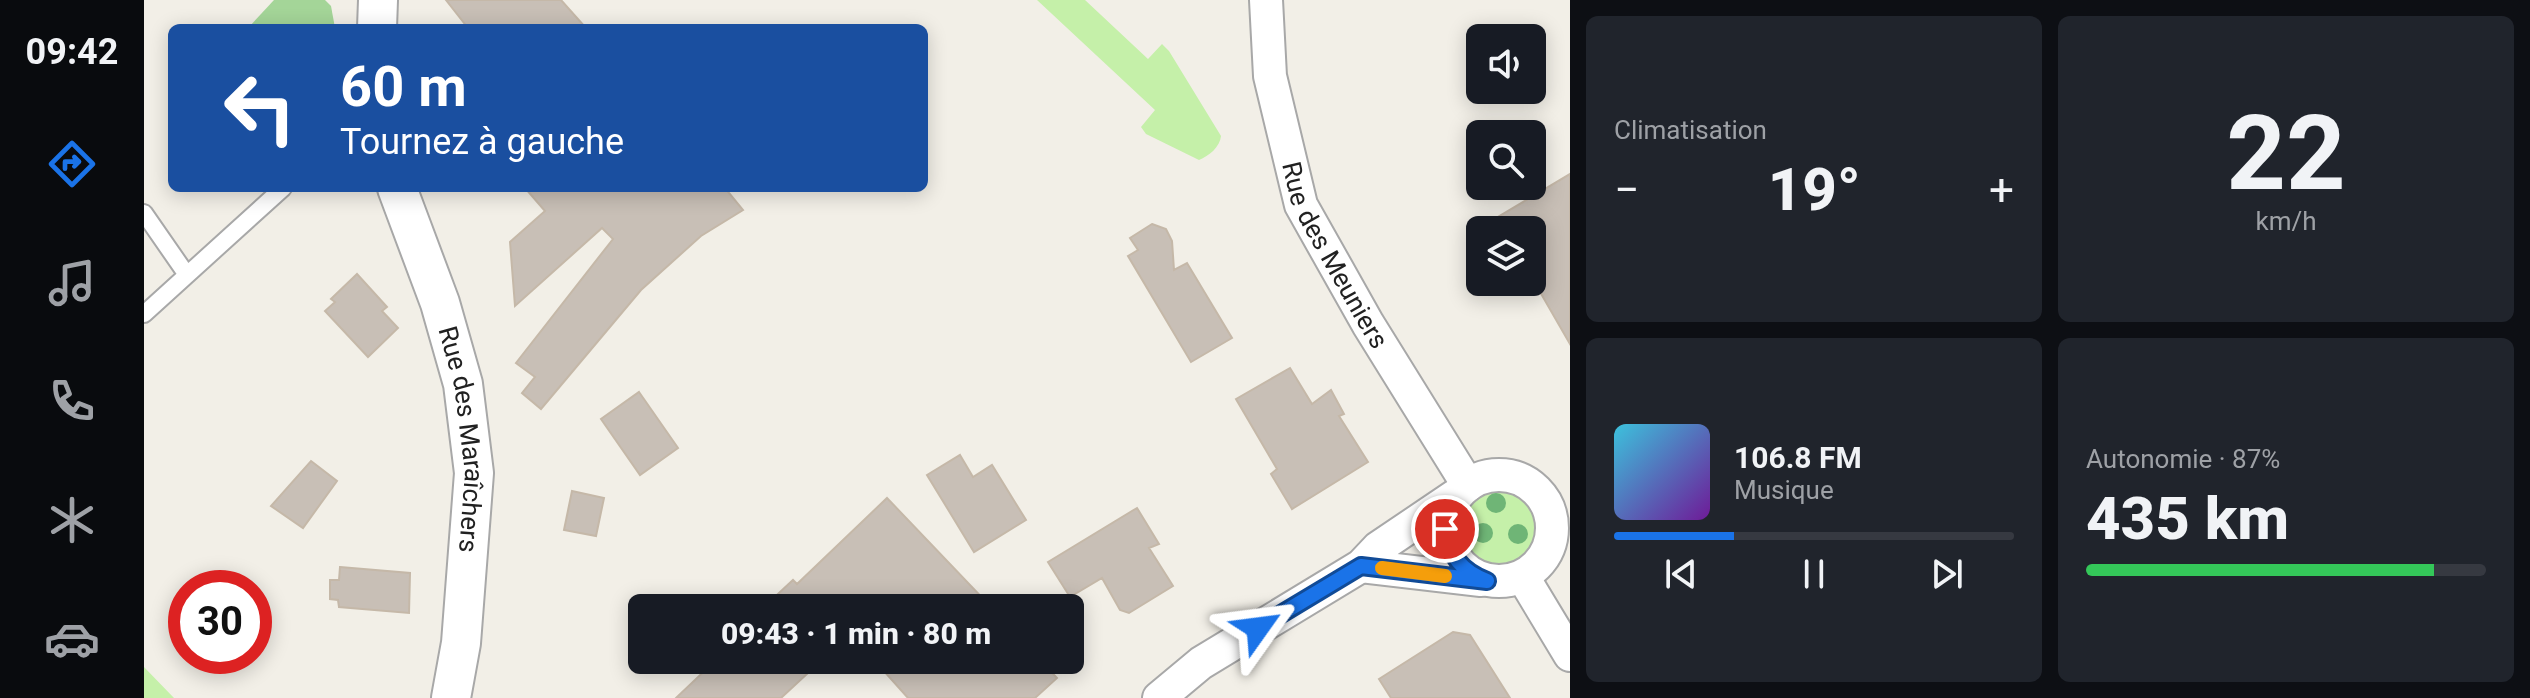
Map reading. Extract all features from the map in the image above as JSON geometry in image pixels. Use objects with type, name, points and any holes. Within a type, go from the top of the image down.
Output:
[{"type":"street","points":[[377,24],[378,0]]},
{"type":"street","name":"Rue des Meuniers","points":[[1266,0],[1270,76],[1301,205],[1461,490]]},
{"type":"street","name":"Rue des Maraîchers","points":[[398,192],[440,303],[463,384],[474,473],[461,643],[451,698]]},
{"type":"street","points":[[1159,698],[1201,663],[1361,566],[1378,548],[1461,490],[1492,476],[1517,478],[1532,487],[1560,515],[1548,551],[1537,566],[1523,577],[1505,582],[1361,566]]},
{"type":"street","points":[[1461,490],[1446,521],[1448,546],[1457,562],[1470,574],[1487,581]]},
{"type":"street","points":[[1523,577],[1570,655]]},
{"type":"lane","points":[[144,314],[279,192]]},
{"type":"lane","points":[[144,213],[187,275]]},
{"type":"green space","points":[[274,0],[325,0],[331,6],[334,24],[252,24]]},
{"type":"green space","points":[[1037,0],[1085,0],[1148,59],[1162,44],[1221,136],[1216,147],[1199,160],[1146,134],[1141,127],[1155,110]]},
{"type":"green space","points":[[1499,484],[1523,491],[1535,503],[1542,527],[1535,551],[1523,563],[1499,570],[1475,563],[1463,551],[1456,527],[1463,503],[1475,491]]},
{"type":"green space","points":[[144,667],[174,698],[144,698]]},
{"type":"building","points":[[446,0],[561,0],[582,24],[465,24]]},
{"type":"building","points":[[1570,174],[1570,344],[1542,296],[1546,296],[1546,216],[1500,216],[1526,200],[1546,200],[1546,188]]},
{"type":"building","points":[[528,192],[728,192],[743,210],[701,236],[641,290],[541,409],[522,393],[535,377],[516,363],[613,239],[602,228],[515,306],[510,242],[545,211]]},
{"type":"building","points":[[1152,224],[1166,229],[1172,241],[1174,270],[1187,263],[1232,338],[1191,362],[1128,256],[1138,250],[1130,238]]},
{"type":"building","points":[[357,274],[387,307],[382,311],[398,328],[368,357],[325,311],[335,302],[331,299]]},
{"type":"building","points":[[1290,368],[1312,404],[1331,390],[1344,414],[1339,416],[1368,462],[1292,509],[1271,474],[1277,469],[1236,399]]},
{"type":"building","points":[[639,392],[678,448],[640,475],[601,419]]},
{"type":"building","points":[[960,455],[973,477],[992,465],[1026,520],[974,552],[927,475]]},
{"type":"building","points":[[311,461],[337,481],[303,528],[271,506]]},
{"type":"building","points":[[572,491],[604,498],[596,536],[564,530]]},
{"type":"building","points":[[887,498],[979,594],[778,594],[793,580],[797,584]]},
{"type":"building","points":[[1137,508],[1159,544],[1149,548],[1173,586],[1129,613],[1120,610],[1102,578],[1075,594],[1068,594],[1048,562]]},
{"type":"building","points":[[340,567],[410,573],[409,613],[339,607],[338,600],[330,599],[330,580],[339,580]]},
{"type":"building","points":[[1453,632],[1470,635],[1510,698],[1391,698],[1379,679]]},
{"type":"building","points":[[701,674],[807,674],[781,698],[676,698]]},
{"type":"building","points":[[887,674],[1053,674],[1057,678],[1035,698],[908,698]]},
{"type":"slow traffic","points":[[1382,568],[1445,576]]},
{"type":"route","points":[[1258,628],[1361,566],[1487,581],[1470,574],[1457,562],[1448,546],[1445,529]]}]
